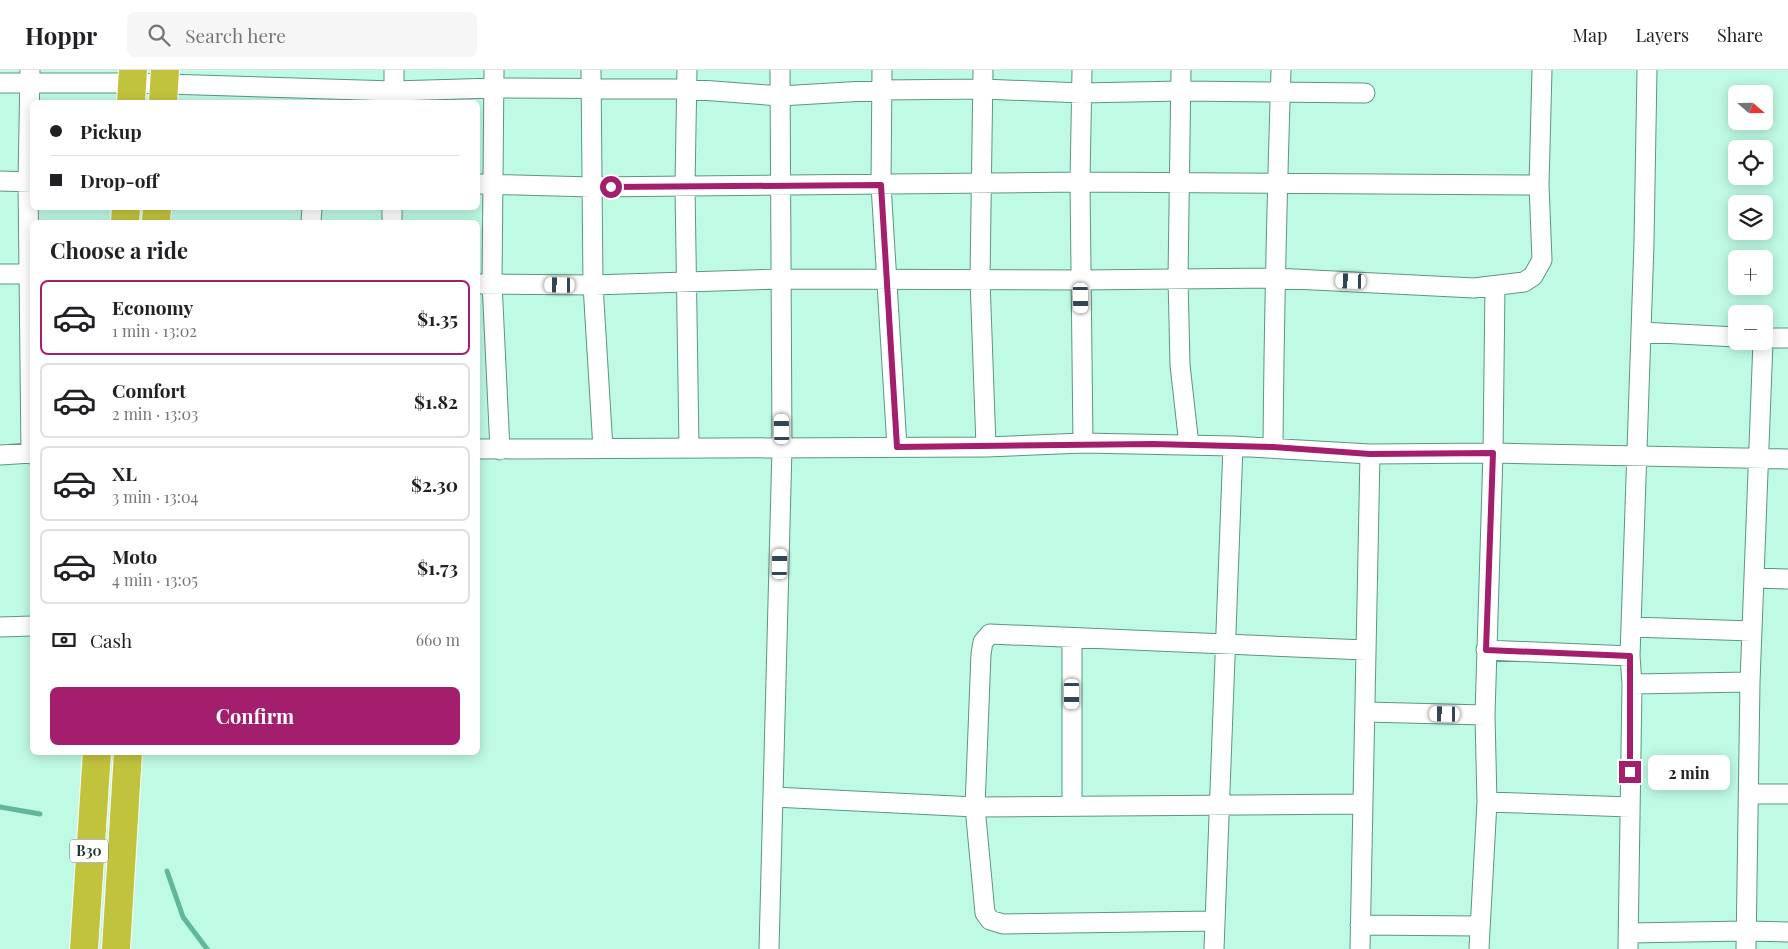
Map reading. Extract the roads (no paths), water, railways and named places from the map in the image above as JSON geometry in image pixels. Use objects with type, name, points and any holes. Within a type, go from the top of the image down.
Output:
[{"type":"highway","name":"B30","points":[[84,949],[97,755]]},
{"type":"highway","name":"B30","points":[[116,949],[128,755]]},
{"type":"street","points":[[394,70],[394,97]]},
{"type":"street","points":[[591,70],[594,285],[603,449]]},
{"type":"street","points":[[687,70],[685,186],[690,447]]},
{"type":"street","points":[[769,949],[782,448],[779,186],[780,70]]},
{"type":"street","points":[[882,70],[881,185],[897,447]]},
{"type":"street","points":[[983,70],[983,184],[980,279],[986,447]]},
{"type":"street","points":[[1082,70],[1080,182],[1083,443]]},
{"type":"street","points":[[1181,70],[1178,278],[1180,365],[1189,445]]},
{"type":"street","points":[[1273,447],[1274,278],[1279,184],[1281,70]]},
{"type":"street","points":[[485,284],[594,285],[780,279],[888,281],[1274,278],[1474,288],[1524,282],[1534,276],[1542,260],[1539,185],[1542,70]]},
{"type":"street","points":[[1647,70],[1641,332],[1635,456],[1630,656],[1632,684],[1628,941],[1746,940],[1788,932]]},
{"type":"street","points":[[0,83],[31,76],[132,85],[316,87],[394,97],[494,79],[590,90],[687,89],[780,96],[882,90],[982,89],[1082,93],[1181,91],[1365,93]]},
{"type":"street","points":[[31,76],[31,100]]},
{"type":"street","points":[[494,79],[486,184],[485,284],[500,450]]},
{"type":"street","points":[[0,181],[30,182]]},
{"type":"street","points":[[486,184],[592,187],[1080,182],[1539,185]]},
{"type":"street","points":[[0,274],[30,274]]},
{"type":"street","points":[[1479,949],[1487,802],[1486,650],[1493,453],[1495,286]]},
{"type":"street","points":[[1641,332],[1728,337]]},
{"type":"street","points":[[1773,339],[1788,338]]},
{"type":"street","points":[[1746,940],[1750,794],[1750,682],[1763,350]]},
{"type":"street","points":[[480,449],[986,447],[1083,443],[1273,447],[1370,454],[1493,453],[1788,459]]},
{"type":"street","points":[[1214,949],[1233,446]]},
{"type":"street","points":[[0,456],[30,453]]},
{"type":"street","points":[[1360,949],[1361,804],[1366,712],[1365,650],[1370,454]]},
{"type":"street","points":[[1755,578],[1788,579]]},
{"type":"street","points":[[0,627],[30,626]]},
{"type":"street","points":[[1632,628],[1752,631]]},
{"type":"street","points":[[1214,921],[1003,924],[990,920],[985,913],[975,807],[983,642],[990,634],[1365,650]]},
{"type":"street","points":[[1072,638],[1072,806]]},
{"type":"street","points":[[1486,650],[1630,656]]},
{"type":"street","points":[[1632,684],[1750,682]]},
{"type":"street","points":[[1366,712],[1485,715]]},
{"type":"street","points":[[1750,794],[1788,794]]},
{"type":"street","points":[[774,796],[975,807],[1361,804]]},
{"type":"street","points":[[1487,802],[1630,807]]},
{"type":"street","points":[[1360,925],[1479,926]]},
{"type":"waterway","points":[[0,807],[40,814]]},
{"type":"waterway","points":[[167,871],[183,917],[207,949]]}]
